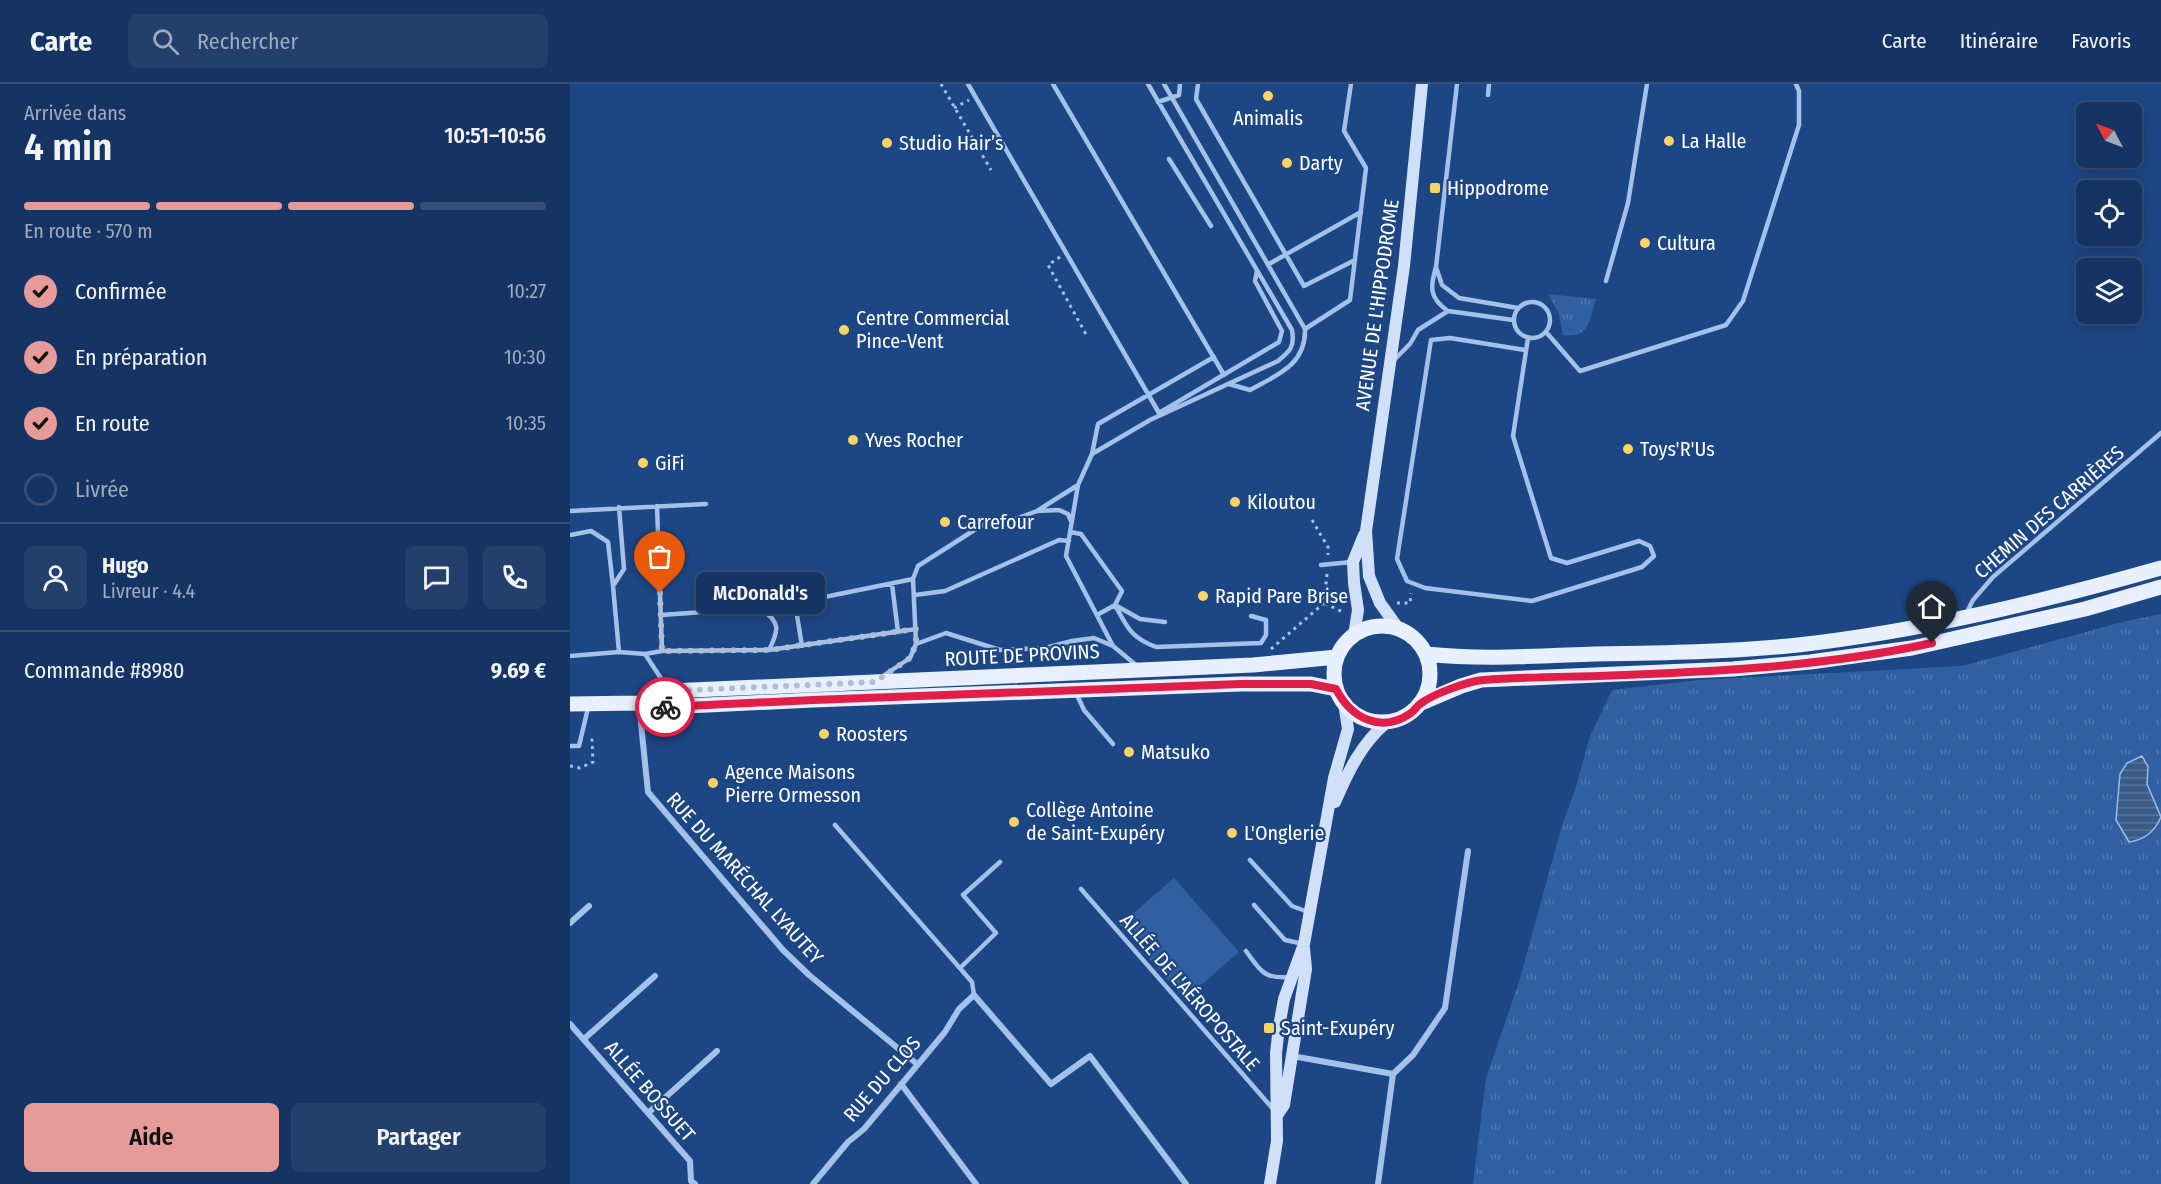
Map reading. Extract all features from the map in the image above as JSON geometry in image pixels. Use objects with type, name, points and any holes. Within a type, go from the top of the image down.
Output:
[{"type":"main road","name":"AVENUE DE L'HIPPODROME","points":[[1398,628],[1380,603],[1369,576],[1366,531],[1404,266],[1422,84]]},
{"type":"main road","name":"AVENUE DE L'HIPPODROME","points":[[1354,635],[1358,610],[1353,562],[1366,531]]},
{"type":"main road","points":[[1426,654],[1483,657],[1622,654],[1710,651],[1798,644],[1964,619],[2161,568]]},
{"type":"main road","points":[[1421,703],[1481,680],[1733,669],[1810,662],[1912,648],[2085,609],[2161,587]]},
{"type":"main road","points":[[1381,626],[1398,628],[1413,636],[1426,654],[1431,678],[1428,691],[1412,713],[1386,723],[1370,721],[1355,715],[1344,704],[1336,689],[1334,673],[1337,657],[1354,635],[1367,628],[1381,626]]},
{"type":"main road","name":"ROUTE DE PROVINS","points":[[639,703],[670,691],[1252,665],[1337,657]]},
{"type":"main road","name":"ROUTE DE PROVINS","points":[[570,704],[639,703],[667,707],[1300,683],[1336,689]]},
{"type":"main road","points":[[1278,1114],[1284,1105],[1306,969],[1304,944],[1308,912],[1334,778],[1348,729],[1344,704]]},
{"type":"main road","points":[[1328,817],[1359,753],[1370,738],[1386,723]]},
{"type":"main road","points":[[1270,1184],[1278,1114],[1275,1095],[1279,1027],[1284,999],[1304,944]]},
{"type":"street","name":"RUE DU MARÉCHAL LYAUTEY","points":[[639,703],[648,792],[783,950],[809,975],[917,1064]]},
{"type":"street","points":[[1378,1184],[1393,1074],[1413,1055],[1445,1008],[1468,851]]},
{"type":"street","points":[[570,923],[588,906]]},
{"type":"street","points":[[584,1040],[655,976]]},
{"type":"street","name":"RUE DU CLOS","points":[[813,1184],[848,1142],[864,1129],[945,1032],[959,1009],[974,995]]},
{"type":"street","points":[[974,995],[1051,1084],[1090,1056],[1186,1184]]},
{"type":"street","name":"ALLÉE BOSSUET","points":[[571,1028],[690,1161],[691,1183]]},
{"type":"street","points":[[648,1113],[717,1051]]},
{"type":"street","points":[[1292,1056],[1393,1074]]},
{"type":"street","points":[[901,1084],[976,1184]]},
{"type":"lane","points":[[968,84],[1159,413],[1280,342],[1282,332],[1255,281],[1257,271]]},
{"type":"lane","points":[[1053,84],[1224,375]]},
{"type":"lane","points":[[1092,454],[1150,420],[1278,361],[1292,349],[1294,341],[1293,330],[1148,84]]},
{"type":"lane","points":[[1164,84],[1305,329],[1305,342],[1300,355],[1283,371],[1250,390],[1229,384]]},
{"type":"lane","points":[[1158,102],[1179,94],[1180,84]]},
{"type":"lane","points":[[1197,84],[1196,99],[1304,286],[1355,260]]},
{"type":"lane","points":[[1305,329],[1350,300],[1366,168],[1344,130],[1351,84]]},
{"type":"lane","points":[[1457,84],[1436,267],[1431,285],[1436,303],[1448,311],[1513,320]]},
{"type":"lane","points":[[1488,95],[1489,84]]},
{"type":"lane","points":[[1606,281],[1628,203],[1647,84]]},
{"type":"lane","points":[[1546,332],[1580,371],[1726,325],[1743,301],[1799,125],[1799,91],[1796,84]]},
{"type":"lane","points":[[1169,159],[1211,226]]},
{"type":"lane","points":[[1269,264],[1361,212]]},
{"type":"lane","points":[[1436,267],[1442,285],[1460,298],[1518,308]]},
{"type":"lane","points":[[1528,302],[1541,304],[1546,308],[1550,320],[1546,332],[1534,338],[1528,338],[1517,331],[1513,320],[1518,308],[1528,302]]},
{"type":"lane","points":[[1389,364],[1410,344],[1418,330],[1448,311]]},
{"type":"lane","points":[[1525,351],[1450,338],[1431,340],[1397,559],[1407,581],[1425,588],[1532,601],[1642,567],[1654,555],[1650,546],[1639,541],[1567,563],[1551,558],[1513,436],[1528,338]]},
{"type":"lane","points":[[1144,669],[1131,662],[1113,645],[1066,556],[1078,484],[1092,454],[1098,424],[1214,357]]},
{"type":"lane","name":"CHEMIN DES CARRIÈRES","points":[[1964,619],[1973,600],[1993,577],[2161,433]]},
{"type":"lane","points":[[875,682],[910,658],[916,644],[913,579],[918,566],[987,522],[1010,521],[1037,511],[1078,484]]},
{"type":"lane","points":[[570,511],[706,504]]},
{"type":"lane","points":[[657,506],[662,651]]},
{"type":"lane","points":[[613,586],[624,569],[618,507]]},
{"type":"lane","points":[[1037,511],[1059,510],[1068,514],[1072,524]]},
{"type":"lane","points":[[570,535],[591,531],[608,542],[619,652]]},
{"type":"lane","points":[[1070,532],[1081,534],[1122,591],[1115,605],[1097,615]]},
{"type":"lane","points":[[915,595],[945,591],[1059,540],[1069,542]]},
{"type":"lane","points":[[1322,565],[1353,562]]},
{"type":"lane","points":[[802,646],[795,603],[913,579]]},
{"type":"lane","points":[[892,584],[898,632]]},
{"type":"lane","points":[[1115,605],[1131,634],[1142,642],[1156,647],[1261,643],[1266,635],[1266,620],[1251,616]]},
{"type":"lane","points":[[1115,605],[1140,619],[1165,622]]},
{"type":"lane","points":[[661,615],[760,609],[770,615],[776,624],[777,633],[769,650]]},
{"type":"lane","points":[[570,656],[619,652],[645,654],[662,651],[769,650],[916,629]]},
{"type":"lane","points":[[916,644],[946,633],[1000,650],[1045,648],[1094,638],[1113,645]]},
{"type":"lane","points":[[645,654],[670,691]]},
{"type":"lane","points":[[1074,690],[1084,710],[1113,744]]},
{"type":"lane","points":[[570,746],[579,746],[590,702]]},
{"type":"lane","points":[[835,825],[972,982],[974,995]]},
{"type":"lane","points":[[1250,860],[1292,906],[1308,912]]},
{"type":"lane","points":[[960,968],[996,933],[963,894],[1000,862]]},
{"type":"lane","name":"ALLÉE DE L'AÉROPOSTALE","points":[[1081,890],[1278,1114]]},
{"type":"lane","points":[[1254,905],[1285,940],[1304,944]]},
{"type":"lane","points":[[1246,951],[1262,972],[1274,978],[1292,977]]},
{"type":"path","points":[[940,84],[991,170]]},
{"type":"path","points":[[954,108],[975,96]]},
{"type":"path","points":[[1067,253],[1048,265],[1088,338]]},
{"type":"path","points":[[1395,603],[1410,603],[1413,583]]},
{"type":"path","points":[[1252,665],[1324,603]]},
{"type":"path","points":[[570,766],[580,768],[593,762],[592,740],[580,740]]},
{"type":"green space","points":[[1548,294],[1596,299],[1584,331],[1579,334],[1563,335],[1559,314]]},
{"type":"green space","points":[[2161,614],[2161,1184],[1473,1184],[1486,1078],[1519,982],[1562,825],[1575,790],[1590,736],[1612,690],[1698,680],[1962,666],[2122,622]]},
{"type":"green space","points":[[1174,878],[1239,952],[1185,999],[1120,925]]},
{"type":"shaded area","points":[[2142,756],[2148,767],[2147,784],[2161,817],[2149,834],[2129,842],[2116,820],[2120,774],[2127,763]]},
{"type":"way so far","points":[[660,593],[662,651],[769,650],[916,629],[916,644],[910,658],[875,682],[670,691],[639,703],[665,707]]},
{"type":"place","name":"Animalis","points":[[1268,96]]},
{"type":"place","name":"La Halle","points":[[1669,141]]},
{"type":"place","name":"Studio Hair’s","points":[[887,143]]},
{"type":"place","name":"Darty","points":[[1287,163]]},
{"type":"place","name":"Hippodrome","points":[[1435,188]]},
{"type":"place","name":"Cultura","points":[[1645,243]]},
{"type":"place","name":"Centre Commercial Pince-Vent","points":[[844,330]]},
{"type":"place","name":"Yves Rocher","points":[[853,440]]},
{"type":"place","name":"Toys'R'Us","points":[[1628,449]]},
{"type":"place","name":"GiFi","points":[[643,463]]},
{"type":"place","name":"Kiloutou","points":[[1235,502]]},
{"type":"place","name":"Carrefour","points":[[945,522]]},
{"type":"place","name":"McDonald's","points":[[660,593]]},
{"type":"place","name":"Rapid Pare Brise","points":[[1203,596]]},
{"type":"place","name":"Roosters","points":[[824,734]]},
{"type":"place","name":"Matsuko","points":[[1129,752]]},
{"type":"place","name":"Agence Maisons Pierre Ormesson","points":[[713,783]]},
{"type":"place","name":"Collège Antoine de Saint-Exupéry","points":[[1014,822]]},
{"type":"place","name":"L'Onglerie","points":[[1232,833]]},
{"type":"place","name":"Saint-Exupéry","points":[[1269,1028]]},
{"type":"route","points":[[665,707],[1104,688],[1300,683],[1336,689],[1344,704],[1355,715],[1370,721],[1386,723],[1412,713],[1421,703],[1481,680],[1733,669],[1810,662],[1912,648],[1932,643]]}]
